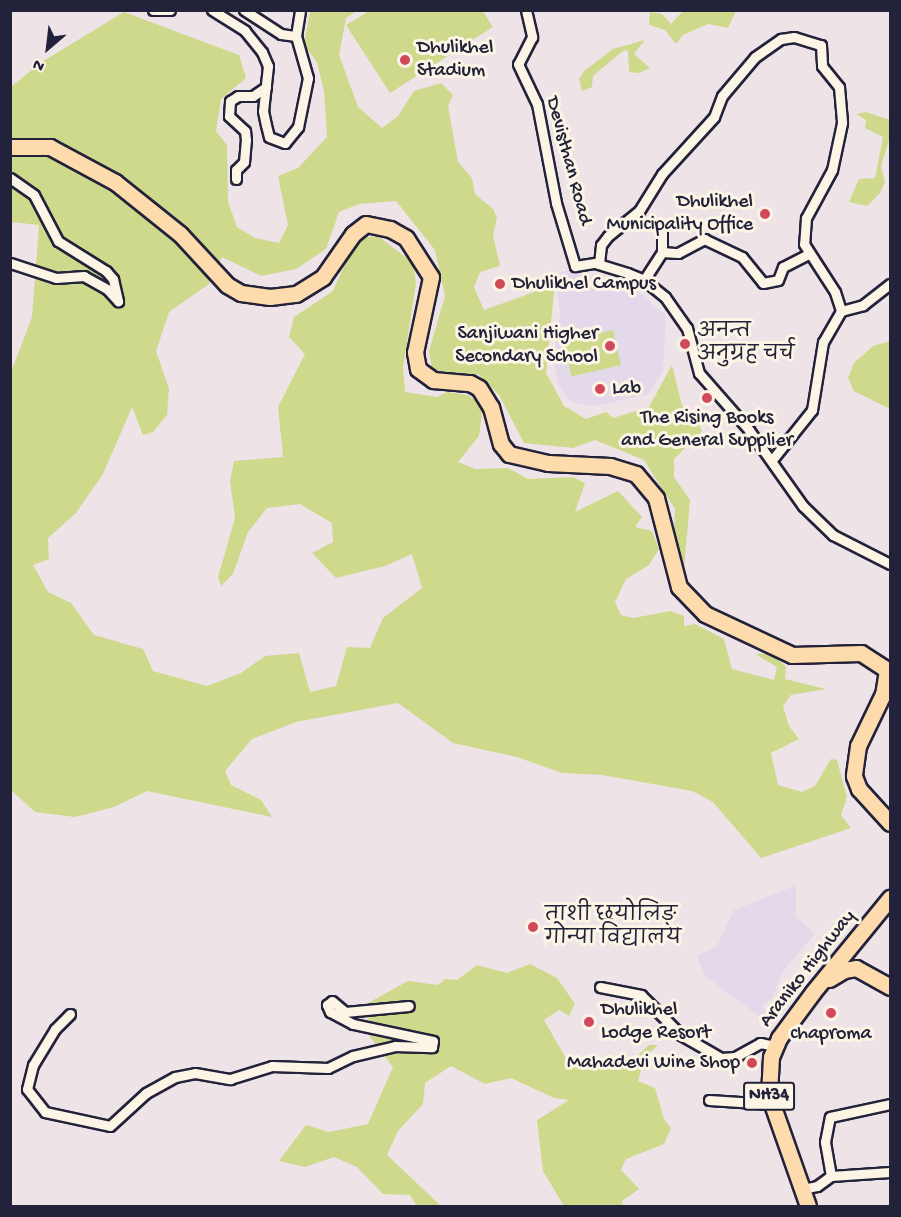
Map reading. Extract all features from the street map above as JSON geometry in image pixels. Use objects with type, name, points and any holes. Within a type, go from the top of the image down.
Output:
[{"type":"highway","points":[[10,147],[50,147],[115,182],[180,234],[227,285],[241,293],[270,297],[296,294],[333,267],[359,228],[378,224],[398,233],[413,246],[431,277],[415,352],[418,369],[433,380],[470,383],[479,388],[491,407],[501,444],[509,454],[548,463],[610,466],[636,474],[656,498],[680,587],[705,614],[792,655],[861,653],[889,665],[886,686],[877,701],[855,754],[854,776],[859,789],[891,823]]},
{"type":"highway","name":"Araniko Highway","points":[[808,1206],[771,1104],[768,1077],[775,1046],[813,992],[891,898]]},
{"type":"highway","points":[[862,934],[860,957],[870,974]]},
{"type":"highway","points":[[813,992],[844,970],[856,968],[891,987]]},
{"type":"street","points":[[153,10],[170,10]]},
{"type":"street","points":[[212,10],[246,31],[262,52],[268,66],[263,111],[269,137],[285,143],[298,127],[308,78],[296,36],[300,10]]},
{"type":"street","points":[[244,10],[281,34],[296,36]]},
{"type":"street","name":"Devisthan Road","points":[[526,10],[532,37],[518,64],[537,104],[556,203],[575,266],[599,264],[644,280],[665,297],[687,328],[699,374],[727,404],[772,460],[814,519],[848,545],[891,564]]},
{"type":"street","points":[[599,264],[601,245],[608,236],[639,211],[662,174],[714,117],[722,96],[754,57],[781,39],[794,38],[821,45],[822,66],[839,87],[842,101],[840,147],[804,225],[808,254],[835,292],[841,311]]},
{"type":"street","points":[[236,179],[236,170],[244,162],[246,140],[245,131],[229,116],[231,101],[238,96],[253,96],[267,87]]},
{"type":"street","points":[[10,178],[34,195],[58,241],[106,271],[113,279],[118,301],[107,289],[84,276],[56,278],[10,263]]},
{"type":"street","points":[[644,280],[662,252],[662,229]]},
{"type":"street","points":[[662,252],[678,253],[704,239],[712,241],[742,257],[763,283],[778,280],[783,267],[808,254]]},
{"type":"street","points":[[772,460],[812,410],[823,342],[841,311],[863,305],[891,284]]},
{"type":"street","points":[[600,987],[641,995],[681,1035],[721,1058],[735,1057],[760,1043],[775,1046]]},
{"type":"street","points":[[70,1014],[55,1029],[33,1065],[27,1089],[45,1112],[110,1126],[147,1093],[175,1077],[195,1073],[230,1079],[272,1066],[328,1068],[353,1056],[395,1046],[432,1047],[432,1041],[353,1024],[330,1012],[327,1005],[332,1001],[345,1012],[409,1006]]},
{"type":"street","points":[[709,1100],[771,1104]]},
{"type":"street","points":[[831,1176],[825,1142],[830,1117],[891,1104]]},
{"type":"street","points":[[802,1189],[817,1186],[831,1176],[891,1172]]},
{"type":"shaded area","name":"Sanjiwani Higher Secondary School","points":[[569,270],[636,289],[666,316],[663,371],[649,394],[595,406],[571,402],[560,388],[553,363],[560,313],[555,274]]},
{"type":"shaded area","points":[[796,885],[796,917],[815,934],[783,971],[772,998],[762,1007],[769,1013],[764,1020],[705,976],[697,956],[717,946],[734,910]]},
{"type":"green space","name":"Dhulikhel Stadium","points":[[482,10],[493,27],[390,93],[346,25],[369,11]]},
{"type":"green space","points":[[310,11],[357,11],[346,18],[339,55],[358,107],[382,128],[398,116],[414,91],[441,83],[453,95],[448,106],[458,162],[472,178],[475,194],[493,209],[497,218],[493,235],[500,266],[480,272],[474,287],[484,310],[537,291],[550,279],[555,282],[546,373],[564,406],[586,419],[606,412],[613,418],[649,407],[672,365],[682,406],[696,419],[702,431],[674,459],[674,477],[690,500],[683,580],[673,551],[675,509],[644,460],[595,440],[573,448],[524,443],[499,395],[478,374],[460,377],[432,368],[429,351],[445,296],[435,250],[396,201],[359,204],[339,212],[326,249],[296,269],[261,276],[222,257],[209,284],[169,312],[156,351],[169,389],[167,415],[153,432],[143,435],[132,407],[103,474],[76,513],[48,538],[49,559],[33,565],[48,592],[71,603],[94,635],[143,649],[153,671],[207,686],[241,673],[265,656],[299,653],[310,692],[336,686],[347,647],[370,648],[383,618],[422,588],[412,554],[385,566],[336,578],[312,553],[333,542],[332,523],[300,504],[267,508],[248,532],[233,574],[221,586],[218,577],[235,518],[230,481],[234,461],[283,457],[278,407],[305,354],[289,337],[294,317],[333,291],[356,239],[378,236],[413,263],[416,283],[403,368],[405,392],[437,397],[447,392],[468,395],[483,406],[479,436],[458,462],[475,469],[508,468],[528,479],[573,477],[585,483],[575,512],[618,491],[642,517],[635,527],[652,531],[659,549],[649,565],[626,579],[615,602],[621,615],[633,618],[671,611],[684,616],[684,626],[695,624],[724,639],[732,669],[774,680],[777,667],[755,654],[772,654],[786,667],[785,679],[826,689],[791,695],[783,706],[789,726],[799,739],[771,753],[778,785],[802,792],[815,786],[831,759],[837,760],[847,797],[841,815],[851,828],[761,858],[713,802],[692,791],[602,775],[562,773],[517,757],[453,743],[398,703],[296,722],[252,739],[225,771],[231,785],[261,800],[272,817],[147,791],[114,807],[75,817],[35,812],[11,790],[10,375],[32,317],[39,225],[11,222],[11,87],[40,63],[124,12],[239,55],[246,78],[221,99],[216,131],[227,145],[228,202],[237,227],[255,238],[279,243],[288,225],[278,176],[298,168],[327,137],[324,91],[317,62],[304,45]]},
{"type":"green space","points":[[683,11],[736,11],[728,28],[708,24],[683,35],[676,44],[665,30],[649,25],[650,12],[662,14],[671,24]]},
{"type":"green space","points":[[645,40],[634,54],[650,68],[639,73],[629,72],[628,51],[624,50],[593,76],[592,87],[582,91],[579,79],[584,71],[613,49]]},
{"type":"green space","points":[[866,112],[890,120],[890,137],[881,166],[885,182],[880,193],[867,206],[849,202],[859,179],[875,178],[883,137],[865,128],[866,120],[856,114]]},
{"type":"green space","points":[[613,330],[621,365],[571,377],[563,341]]},
{"type":"green space","points":[[890,341],[890,409],[854,391],[848,378],[854,363],[873,346]]},
{"type":"green space","points":[[530,964],[557,978],[575,1004],[569,1016],[559,1010],[544,1020],[572,1069],[589,1056],[608,1069],[625,1067],[649,1045],[658,1045],[645,1057],[638,1081],[655,1088],[664,1119],[671,1128],[664,1144],[626,1159],[621,1170],[639,1189],[622,1201],[623,1206],[564,1206],[543,1171],[537,1120],[569,1100],[554,1098],[511,1078],[485,1084],[451,1066],[425,1083],[423,1104],[398,1131],[387,1155],[441,1206],[417,1206],[410,1195],[383,1194],[357,1167],[334,1157],[305,1167],[279,1161],[306,1125],[329,1132],[368,1124],[393,1067],[370,1037],[369,1020],[359,1008],[408,981],[438,985],[445,979],[457,980],[477,965],[507,973]]},
{"type":"place","name":"Dhulikhel Stadium","points":[[405,60]]},
{"type":"place","name":"Dhulikhel Municipality Office","points":[[765,214]]},
{"type":"place","name":"Dhulikhel Campus","points":[[500,284]]},
{"type":"place","name":"अनन्त अनुग्रह चर्च","points":[[685,344]]},
{"type":"place","name":"Sanjiwani Higher Secondary School","points":[[610,346]]},
{"type":"place","name":"Lab","points":[[600,389]]},
{"type":"place","name":"The Rising Books and General Supplier","points":[[707,398]]},
{"type":"place","name":"ताशी छ्‍योलिङ् गोन्पा विद्यालय","points":[[533,927]]},
{"type":"place","name":"chaproma","points":[[831,1013]]},
{"type":"place","name":"Dhulikhel Lodge Resort","points":[[589,1022]]},
{"type":"place","name":"Mahadevi Wine Shop","points":[[752,1063]]}]
